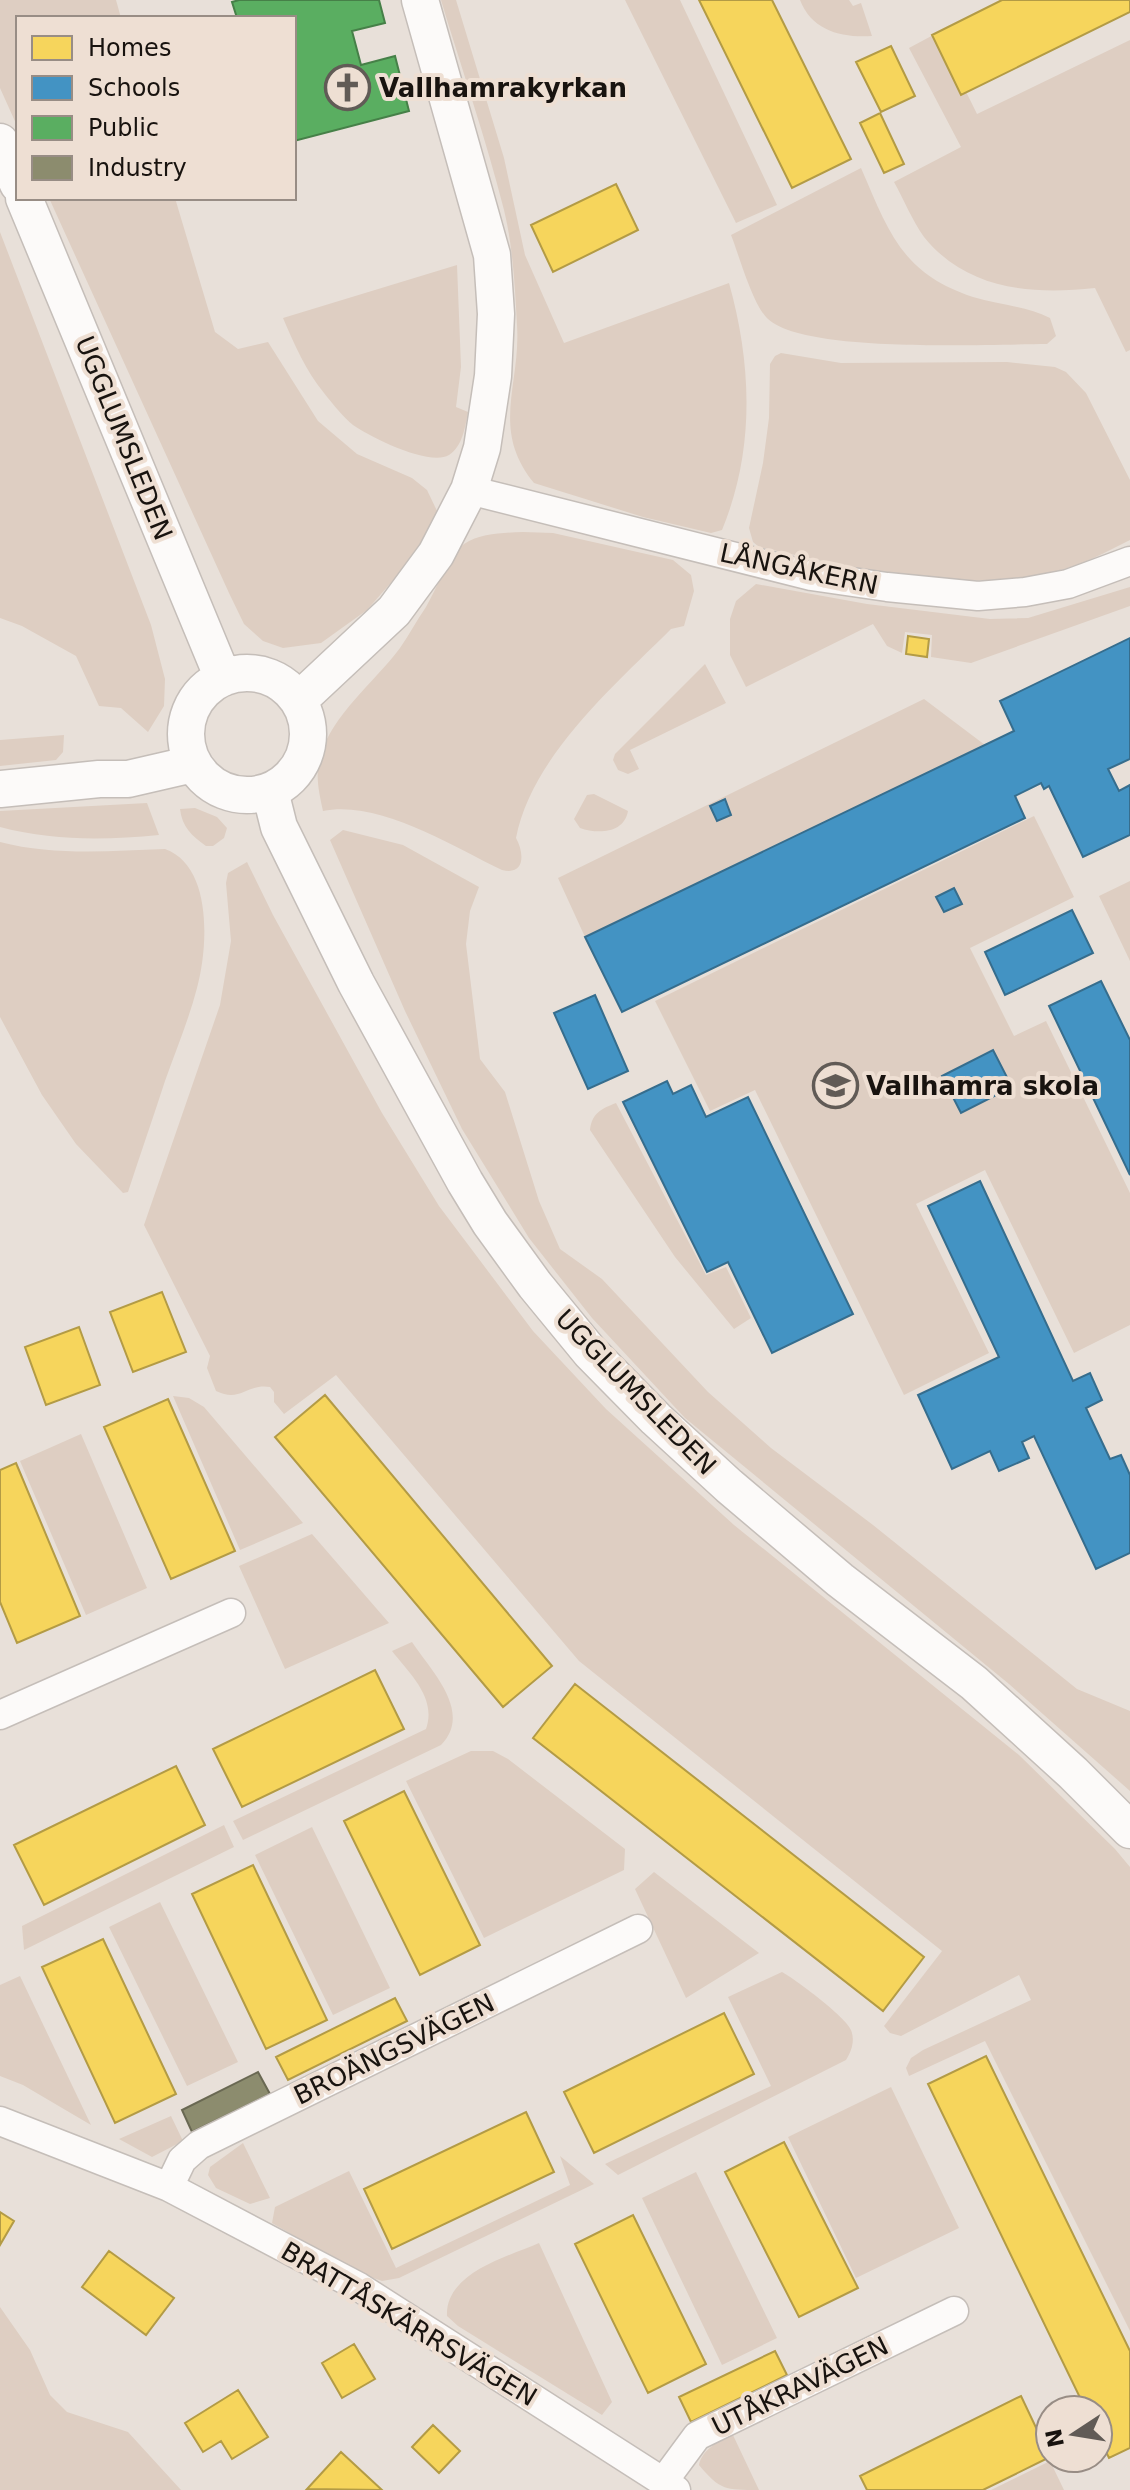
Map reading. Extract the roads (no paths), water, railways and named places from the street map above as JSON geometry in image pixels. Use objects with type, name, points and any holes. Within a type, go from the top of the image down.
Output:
[{"type":"street","points":[[299,700],[394,611],[436,554],[469,490],[482,448],[493,376],[496,314],[492,255],[420,0]]},
{"type":"street","points":[[0,142],[16,179]]},
{"type":"street","name":"UGGLUMSLEDEN","points":[[25,200],[223,678]]},
{"type":"street","name":"LÅNGÅKERN","points":[[469,490],[811,576],[887,587],[978,596],[1025,592],[1068,584],[1130,561]]},
{"type":"street","points":[[246,673],[269,677],[299,700],[308,733],[304,757],[290,777],[270,791],[248,796],[226,792],[207,781],[193,764],[186,745],[188,714],[205,689],[223,678],[246,673]]},
{"type":"street","points":[[0,789],[128,779],[193,764]]},
{"type":"street","name":"UGGLUMSLEDEN","points":[[270,791],[279,827],[356,983],[465,1182],[526,1273],[590,1352],[656,1419],[729,1486],[840,1580],[974,1683],[1130,1830]]},
{"type":"street","points":[[0,1715],[231,1613]]},
{"type":"street","name":"BROÄNGSVÄGEN","points":[[169,2187],[182,2160],[199,2145],[638,1929]]},
{"type":"street","name":"BRATTÅSKÄRRSVÄGEN","points":[[0,2121],[169,2187],[359,2287],[669,2486]]},
{"type":"street","name":"UTÅKRAVÄGEN","points":[[669,2486],[697,2436],[954,2311]]},
{"type":"place","name":"Vallhamrakyrkan","points":[[348,88]]},
{"type":"place","name":"Vallhamra skola","points":[[835,1086]]}]
